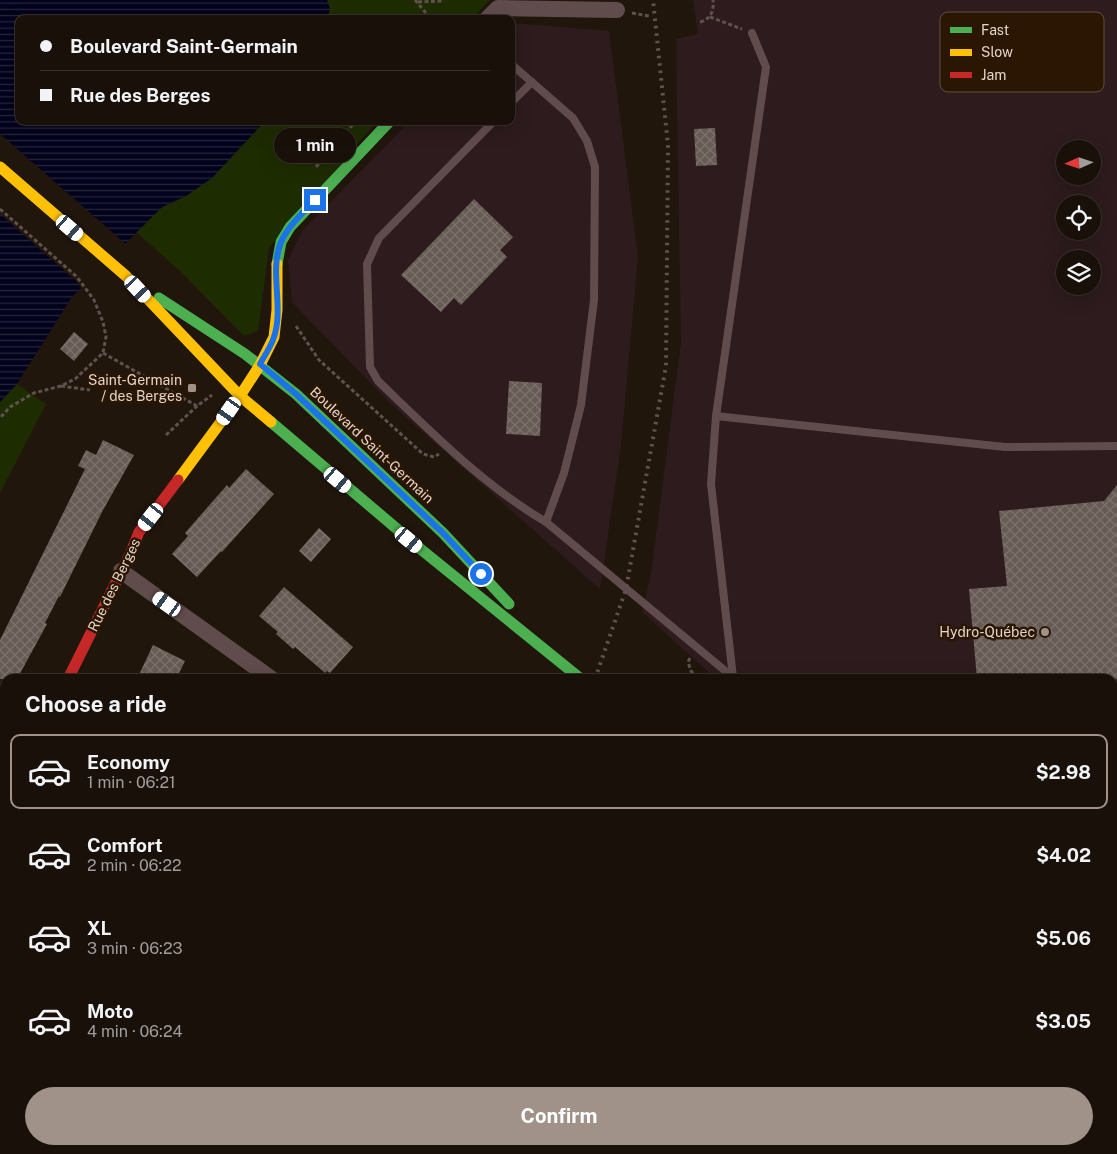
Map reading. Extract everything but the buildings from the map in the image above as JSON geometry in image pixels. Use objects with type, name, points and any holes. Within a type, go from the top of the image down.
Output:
[{"type":"main road","name":"Rue des Berges","points":[[70,674],[139,532],[240,396],[274,337],[277,310],[277,261],[281,242],[290,227],[386,125]]},
{"type":"main road","name":"Boulevard Saint-Germain","points":[[0,167],[126,276],[240,396],[423,551],[576,674]]},
{"type":"main road","name":"Boulevard Saint-Germain","points":[[126,276],[260,364],[296,394],[443,533],[569,668]]},
{"type":"street","points":[[491,15],[498,8],[617,10]]},
{"type":"street","points":[[121,571],[265,674]]},
{"type":"lane","points":[[734,674],[711,484],[716,416],[766,67],[752,33]]},
{"type":"lane","points":[[515,67],[573,118],[587,141],[595,167],[594,300],[581,405],[564,473],[546,522]]},
{"type":"lane","points":[[515,99],[532,82]]},
{"type":"lane","points":[[490,125],[379,238],[367,264],[370,367],[378,381],[450,449],[522,508],[546,522],[729,674]]},
{"type":"lane","points":[[716,416],[1005,447],[1117,446]]},
{"type":"path","points":[[700,22],[710,17],[713,11],[713,0]]},
{"type":"path","points":[[417,1],[442,1]]},
{"type":"path","points":[[417,1],[428,15]]},
{"type":"path","points":[[710,17],[752,33]]},
{"type":"path","points":[[0,209],[77,276],[94,300],[106,337],[103,353],[75,379],[61,386],[34,393],[10,407],[0,418]]},
{"type":"path","points":[[293,321],[319,360],[423,454],[434,457],[450,449]]},
{"type":"path","points":[[103,353],[197,406]]},
{"type":"path","points":[[61,386],[90,390]]},
{"type":"path","points":[[166,435],[197,406],[214,394]]},
{"type":"path","points":[[694,674],[688,662],[697,647]]},
{"type":"shaded area","points":[[693,0],[1117,0],[1117,674],[710,674],[642,612],[651,574],[681,343],[676,39],[698,34]]},
{"type":"shaded area","points":[[515,23],[609,31],[638,257],[621,445],[600,589],[390,403],[292,302],[288,260],[302,231],[406,125],[515,125]]},
{"type":"green space","points":[[327,0],[490,0],[476,15],[328,15],[330,9]]},
{"type":"green space","points":[[261,125],[374,125],[269,248],[258,331],[244,336],[180,271],[136,232],[162,207],[186,196],[212,178]]},
{"type":"green space","points":[[17,384],[46,404],[0,493],[0,402]]},
{"type":"water","points":[[0,0],[327,0],[330,9],[328,15],[15,15],[15,125],[261,125],[212,178],[186,196],[162,207],[72,297],[17,384],[0,402]]},
{"type":"pier","points":[[0,134],[127,245],[82,291],[77,282],[0,214]]},
{"type":"railway","points":[[597,674],[626,589],[666,366],[668,145],[653,0]]},
{"type":"traffic: fast","points":[[277,264],[281,242],[290,227],[386,125]]},
{"type":"traffic: fast","points":[[159,298],[245,354],[296,394],[443,533],[509,604]]},
{"type":"traffic: fast","points":[[271,422],[423,551],[575,674]]},
{"type":"traffic: slow","points":[[0,167],[126,276],[240,396],[271,422]]},
{"type":"traffic: slow","points":[[178,480],[240,396],[260,365],[274,337],[277,310],[277,264]]},
{"type":"traffic: jam","points":[[70,674],[139,532],[178,480]]},
{"type":"place","name":"Saint-Germain / des Berges","points":[[192,388]]},
{"type":"place","name":"Hydro-Québec","points":[[1045,632]]},
{"type":"route","points":[[315,200],[290,227],[281,242],[277,261],[277,310],[274,337],[260,364],[296,394],[443,533],[481,574]]}]
